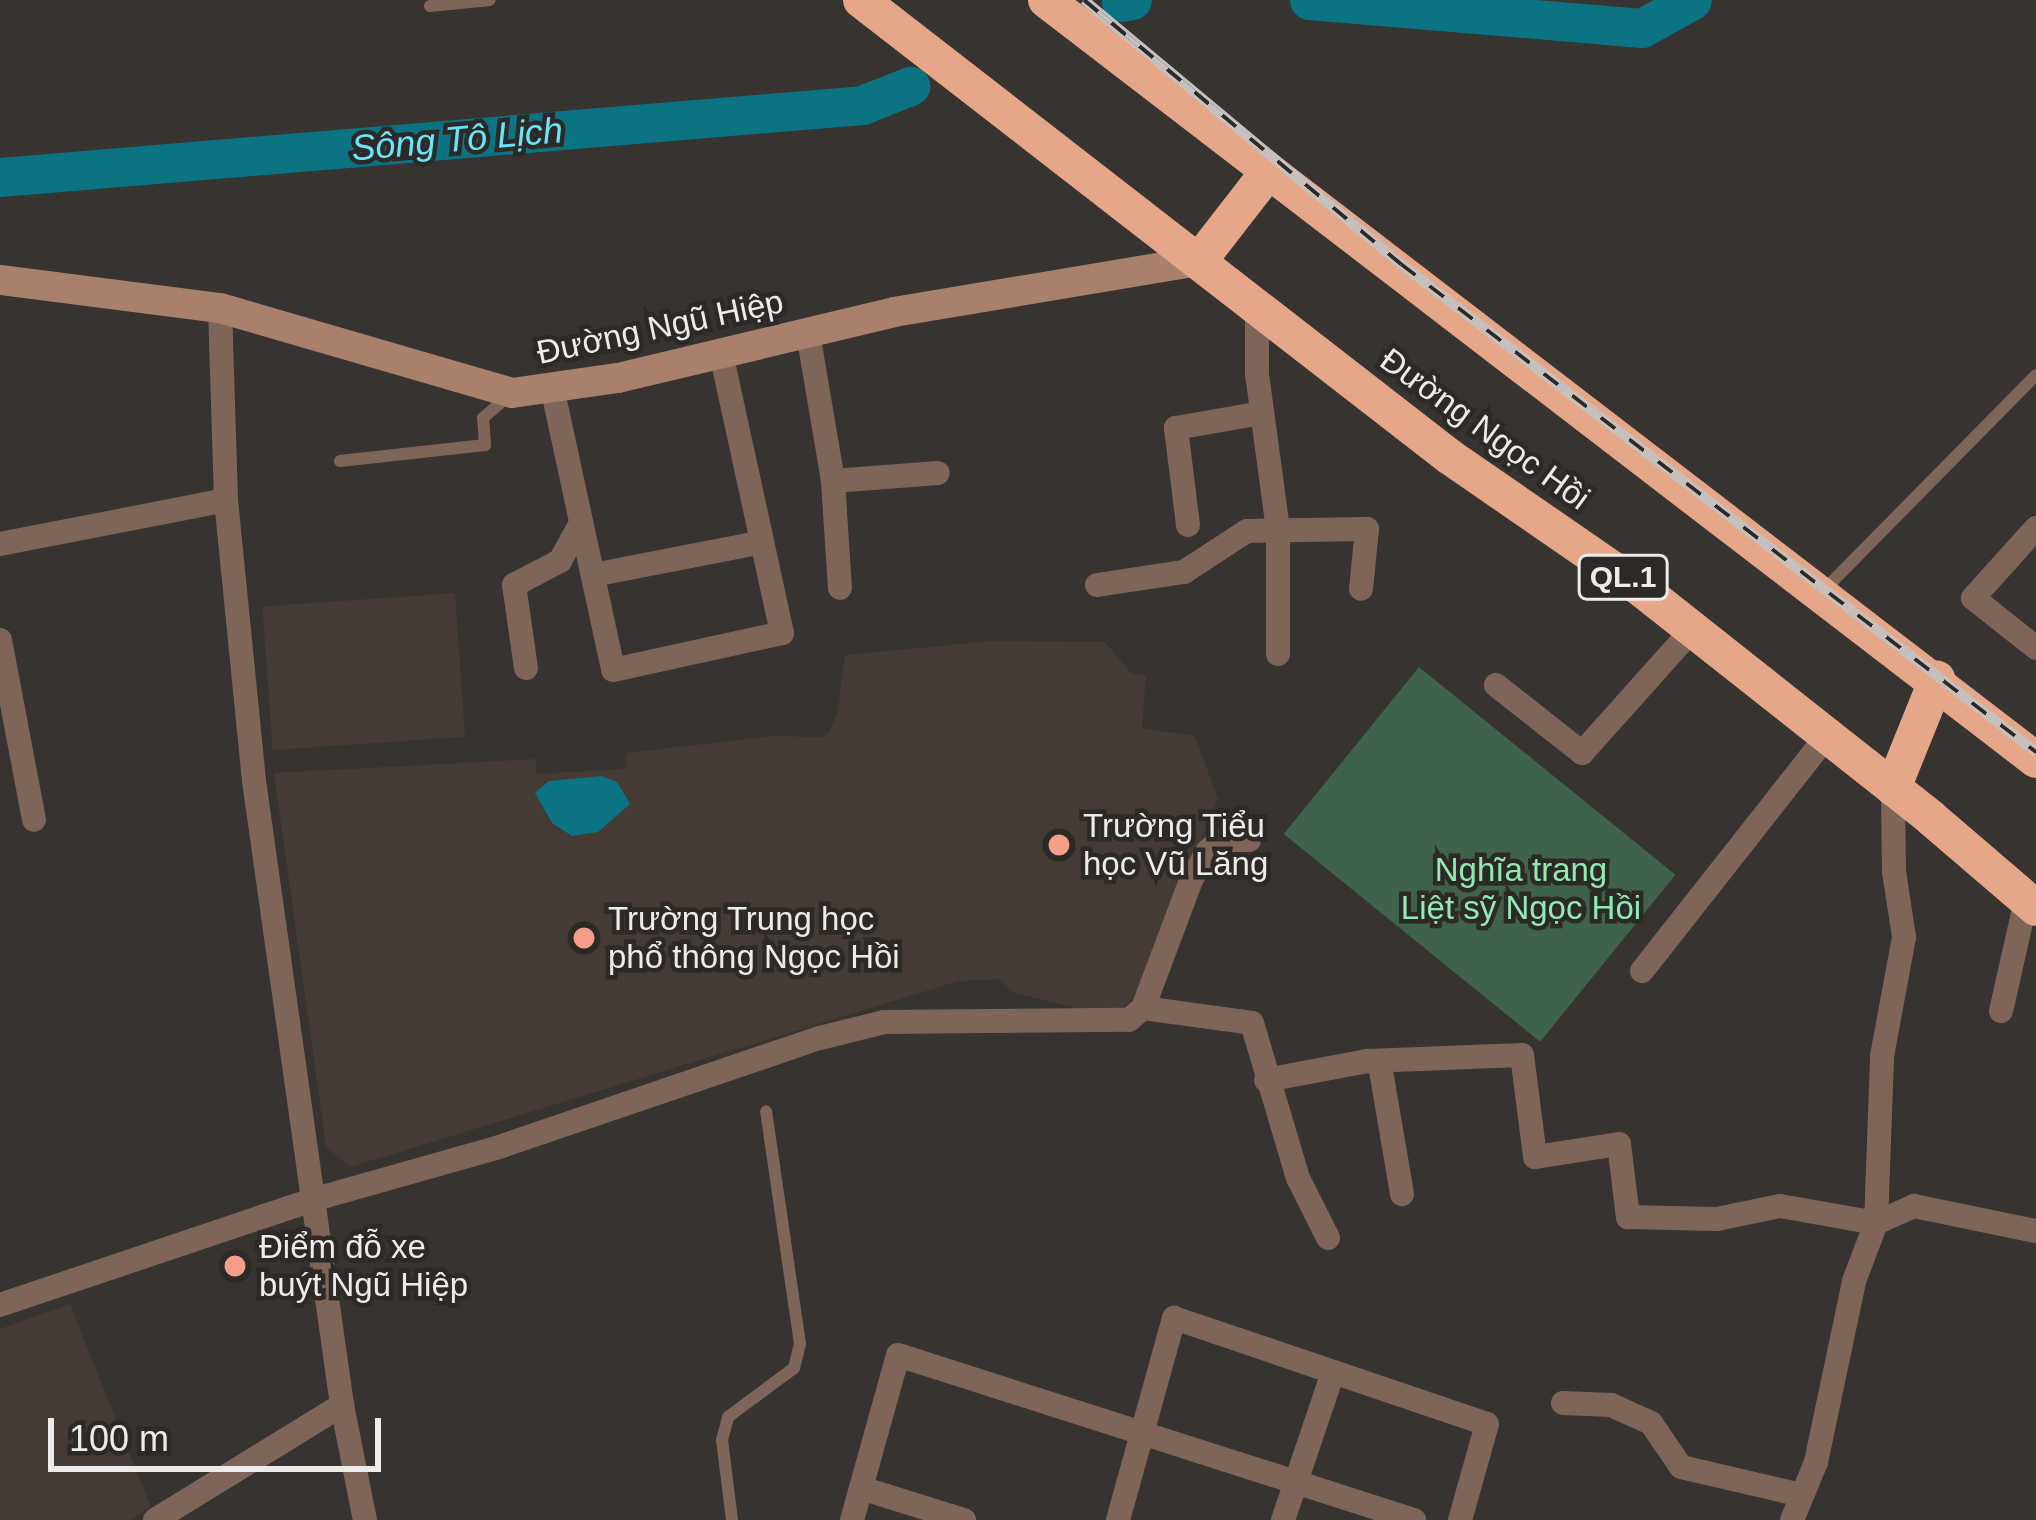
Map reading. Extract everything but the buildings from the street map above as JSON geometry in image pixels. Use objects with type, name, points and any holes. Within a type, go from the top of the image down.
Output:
[{"type":"highway","name":"Đường Ngọc Hồi","points":[[862,0],[1450,457],[1692,630],[2031,904]]},
{"type":"highway","name":"Đường Ngọc Hồi","points":[[1046,0],[2036,760]]},
{"type":"highway","points":[[1199,261],[1268,172]]},
{"type":"highway","points":[[1893,788],[1937,680]]},
{"type":"street","name":"Đường Ngũ Hiệp","points":[[0,280],[220,308],[512,393],[1056,282],[1199,261]]},
{"type":"street","points":[[1257,307],[1262,413],[1277,528],[1278,654]]},
{"type":"street","points":[[220,308],[226,500],[254,781],[342,1405],[365,1520]]},
{"type":"street","points":[[808,333],[833,482],[840,588]]},
{"type":"street","points":[[552,388],[613,670],[782,633],[721,354]]},
{"type":"street","points":[[1188,525],[1176,428],[1262,413]]},
{"type":"street","points":[[833,482],[938,473]]},
{"type":"street","points":[[0,544],[226,500]]},
{"type":"street","points":[[526,668],[514,585],[560,561],[581,523]]},
{"type":"street","points":[[2036,528],[1973,598],[2036,648]]},
{"type":"street","points":[[1097,585],[1184,572],[1246,531],[1367,529],[1361,589]]},
{"type":"street","points":[[592,574],[762,542]]},
{"type":"street","points":[[1496,685],[1582,753],[1692,630]]},
{"type":"street","points":[[0,640],[34,820]]},
{"type":"street","points":[[1642,971],[1827,736]]},
{"type":"street","points":[[1792,1520],[1816,1462],[1854,1281],[1876,1223],[1882,1056],[1904,937],[1894,872],[1893,788]]},
{"type":"street","points":[[0,1305],[312,1200],[500,1147],[820,1038],[884,1022],[1129,1020],[1143,1008],[1191,880],[1208,851],[1220,840],[1249,840]]},
{"type":"street","points":[[2001,1011],[2031,904]]},
{"type":"street","points":[[1143,1008],[1252,1023],[1298,1178],[1328,1238]]},
{"type":"street","points":[[1266,1080],[1369,1061],[1380,1065],[1522,1055],[1535,1157],[1619,1144],[1628,1217],[1717,1219],[1780,1206],[1876,1223],[1914,1206],[2036,1231]]},
{"type":"street","points":[[1380,1065],[1402,1194]]},
{"type":"street","points":[[1118,1520],[1174,1318],[1487,1424],[1460,1520]]},
{"type":"street","points":[[852,1520],[898,1354],[1414,1520]]},
{"type":"street","points":[[1282,1520],[1333,1372]]},
{"type":"street","points":[[1562,1403],[1611,1406],[1651,1424],[1681,1467],[1801,1495]]},
{"type":"street","points":[[155,1520],[342,1405]]},
{"type":"street","points":[[861,1488],[964,1520]]},
{"type":"lane","points":[[430,5],[490,0]]},
{"type":"lane","points":[[1822,592],[2036,375]]},
{"type":"lane","points":[[340,461],[485,445],[483,418],[512,393]]},
{"type":"lane","points":[[732,1520],[722,1440],[728,1418],[794,1368],[800,1344],[766,1112]]},
{"type":"shaded area","points":[[455,593],[465,737],[273,750],[262,606]]},
{"type":"shaded area","name":"Trường Trung học phổ thông Ngọc Hồi","points":[[992,641],[1105,642],[1131,673],[1146,676],[1142,728],[1195,736],[1218,799],[1134,998],[1111,1016],[1014,993],[999,979],[959,981],[350,1167],[326,1146],[274,773],[535,759],[537,774],[626,769],[627,753],[773,736],[822,737],[830,732],[838,709],[845,655]]},
{"type":"shaded area","points":[[70,1304],[151,1507],[130,1520],[0,1520],[0,1329]]},
{"type":"green space","name":"Nghĩa trang Liệt sỹ Ngọc Hồi","points":[[1419,667],[1675,875],[1540,1042],[1284,834]]},
{"type":"water","points":[[602,776],[617,782],[630,804],[598,832],[572,836],[552,823],[535,793],[549,781]]},
{"type":"waterway","name":"Sông Tô Lịch","points":[[1121,2],[1132,0]]},
{"type":"waterway","name":"Sông Tô Lịch","points":[[1309,0],[1642,28],[1692,0]]},
{"type":"waterway","name":"Sông Tô Lịch","points":[[0,177],[862,105],[910,86]]},
{"type":"railway","points":[[1084,0],[1401,264],[2036,752]]},
{"type":"place","name":"Trường Tiểu học Vũ Lăng","points":[[1059,845]]},
{"type":"place","name":"Trường Trung học phổ thông Ngọc Hồi","points":[[584,938]]},
{"type":"place","name":"Điểm đỗ xe buýt Ngũ Hiệp","points":[[235,1266]]}]
